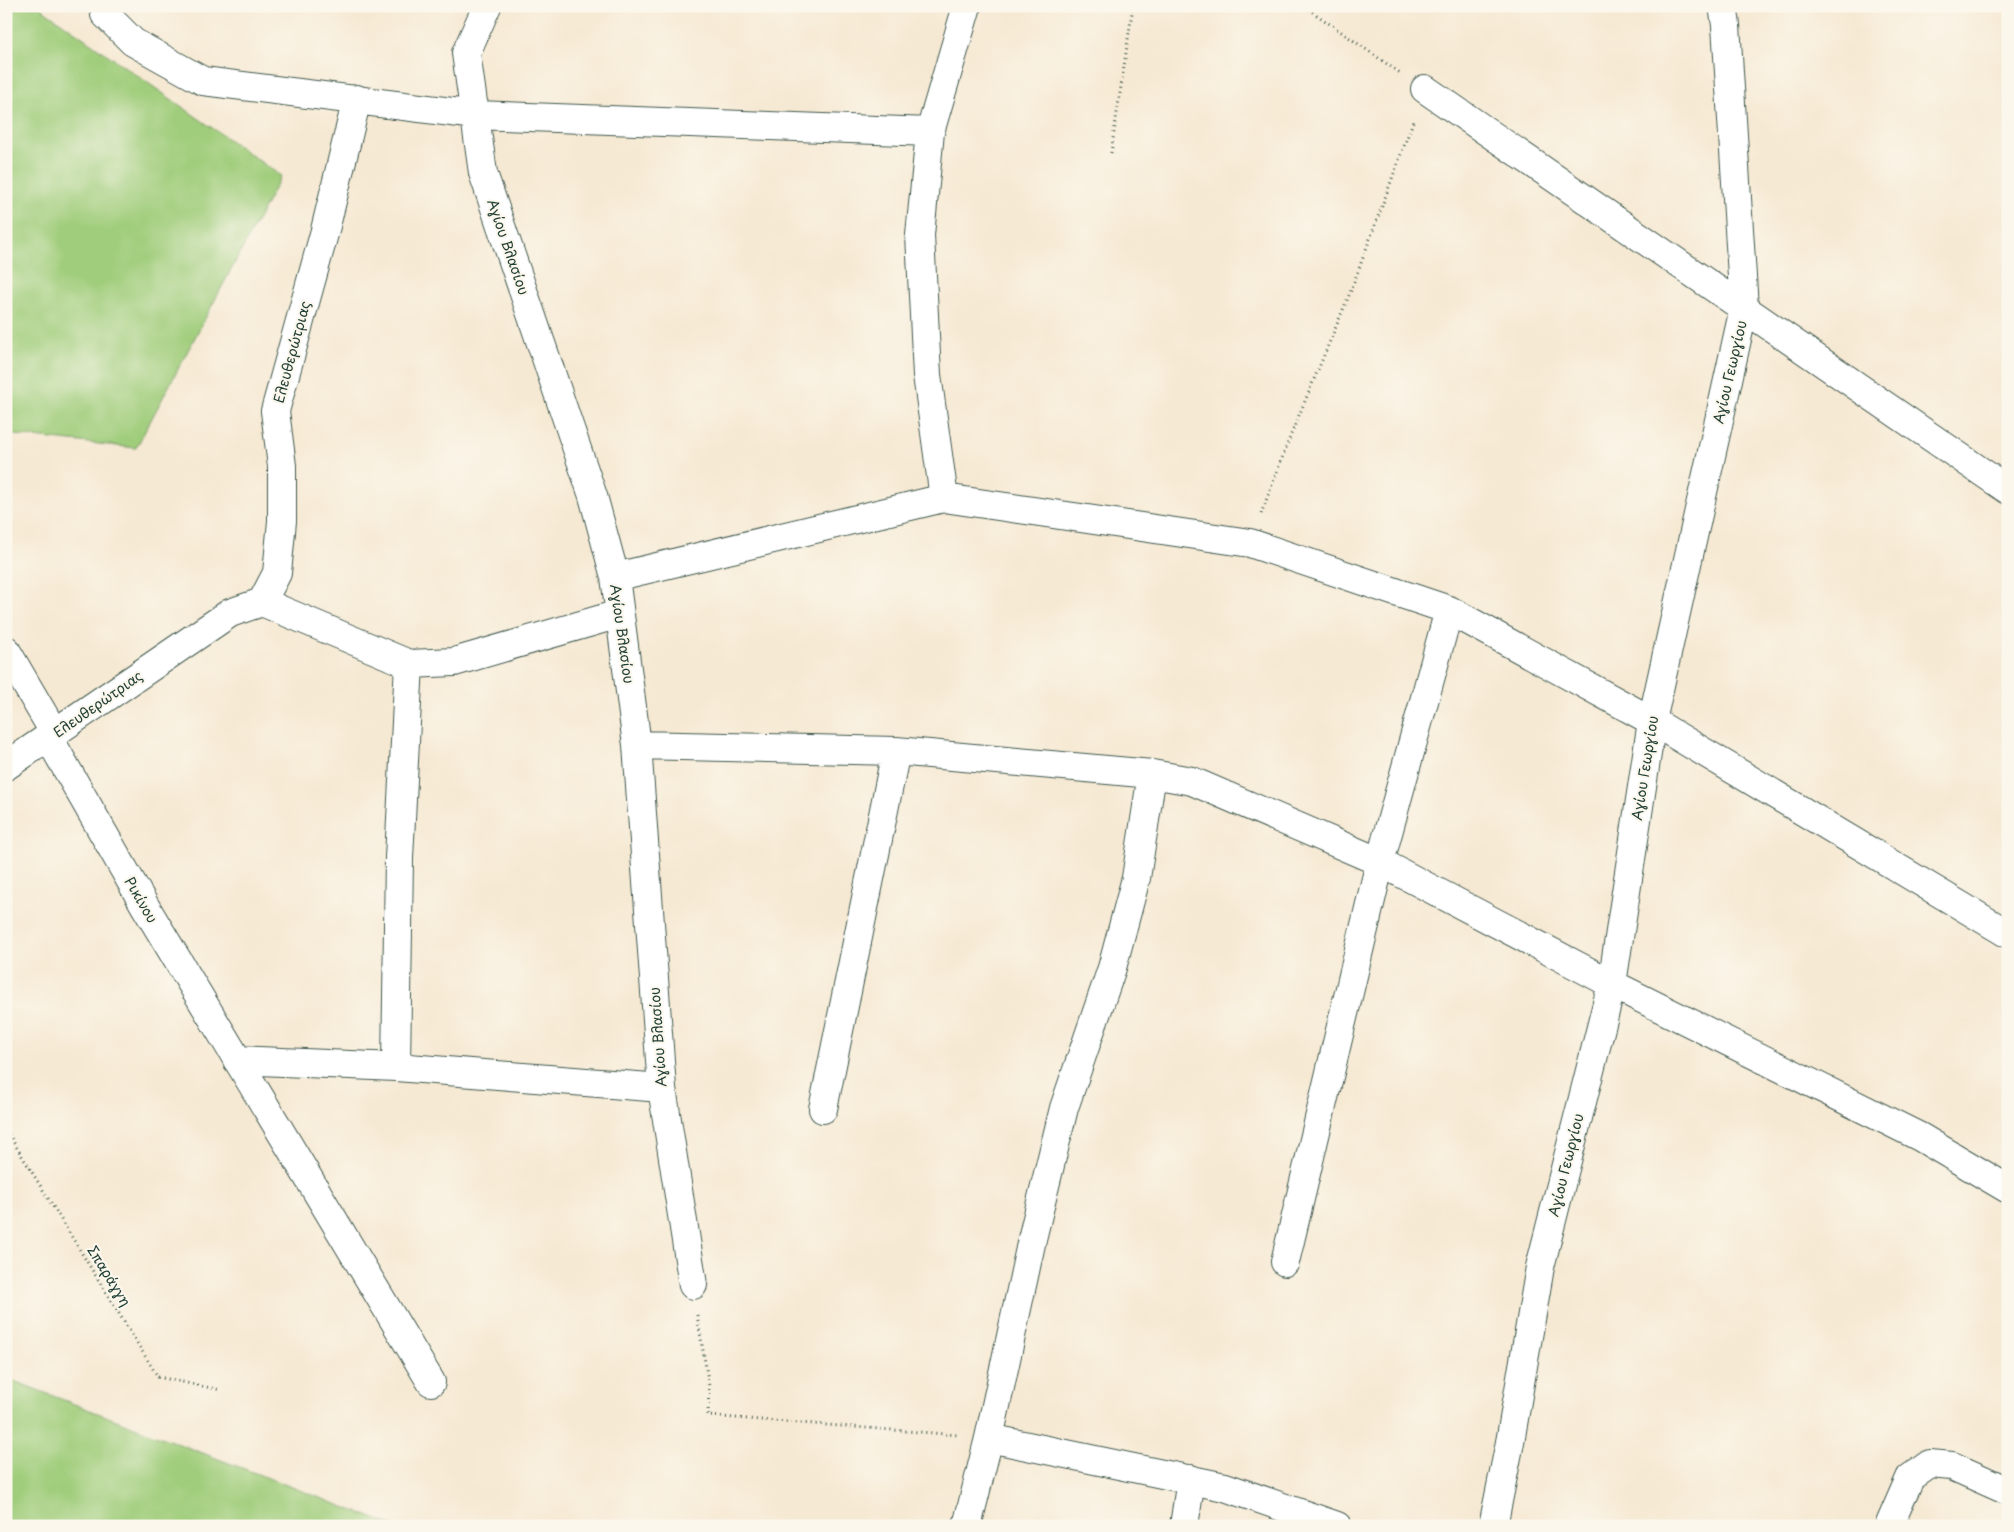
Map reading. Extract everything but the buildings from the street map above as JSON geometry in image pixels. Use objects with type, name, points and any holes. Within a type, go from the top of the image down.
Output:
[{"type":"street","points":[[107,6],[105,14],[134,42],[203,82],[357,99],[476,115],[930,132]]},
{"type":"street","name":"Αγίου Βλασίου","points":[[487,6],[466,53],[483,173],[593,496],[615,577],[637,745],[662,1088],[693,1285]]},
{"type":"street","points":[[944,498],[927,375],[920,235],[930,132],[967,6]]},
{"type":"street","name":"Αγίου Γεωργίου","points":[[1493,1526],[1510,1442],[1540,1267],[1612,984],[1652,721],[1744,308],[1726,25],[1723,6]]},
{"type":"street","points":[[1425,89],[2008,490]]},
{"type":"street","name":"Ελευθερώτριας","points":[[6,766],[230,613],[262,602],[277,573],[282,521],[282,466],[276,411],[324,234],[357,99]]},
{"type":"street","points":[[615,577],[944,498],[1250,543],[1449,610],[1652,721],[2008,934]]},
{"type":"street","points":[[262,602],[409,664],[454,662],[619,614]]},
{"type":"street","points":[[1285,1262],[1380,862],[1449,610]]},
{"type":"street","name":"Ρικίνου","points":[[6,650],[150,915],[431,1382]]},
{"type":"street","points":[[396,1067],[400,858],[409,664]]},
{"type":"street","points":[[637,745],[896,751],[1152,774],[1192,780],[1380,862],[1612,984],[1920,1137],[2008,1188]]},
{"type":"street","points":[[823,1109],[896,751]]},
{"type":"street","points":[[967,1526],[989,1438],[1032,1239],[1064,1108],[1112,968],[1136,878],[1152,774]]},
{"type":"street","points":[[236,1060],[396,1067],[662,1088]]},
{"type":"street","points":[[989,1438],[1225,1487],[1337,1526]]},
{"type":"street","points":[[1889,1526],[1910,1478],[1930,1464],[1952,1466],[2008,1491]]},
{"type":"street","points":[[1184,1526],[1191,1479]]},
{"type":"path","points":[[1111,153],[1134,6]]},
{"type":"path","points":[[1250,543],[1290,437],[1350,293],[1425,89],[1304,6]]},
{"type":"path","name":"Σπαράγγη","points":[[6,1130],[158,1377],[221,1390]]},
{"type":"path","points":[[693,1285],[708,1386],[708,1416],[989,1438]]},
{"type":"green space","points":[[6,6],[38,6],[281,176],[136,448],[6,434]]},
{"type":"green space","points":[[6,1378],[394,1526],[6,1526]]}]
